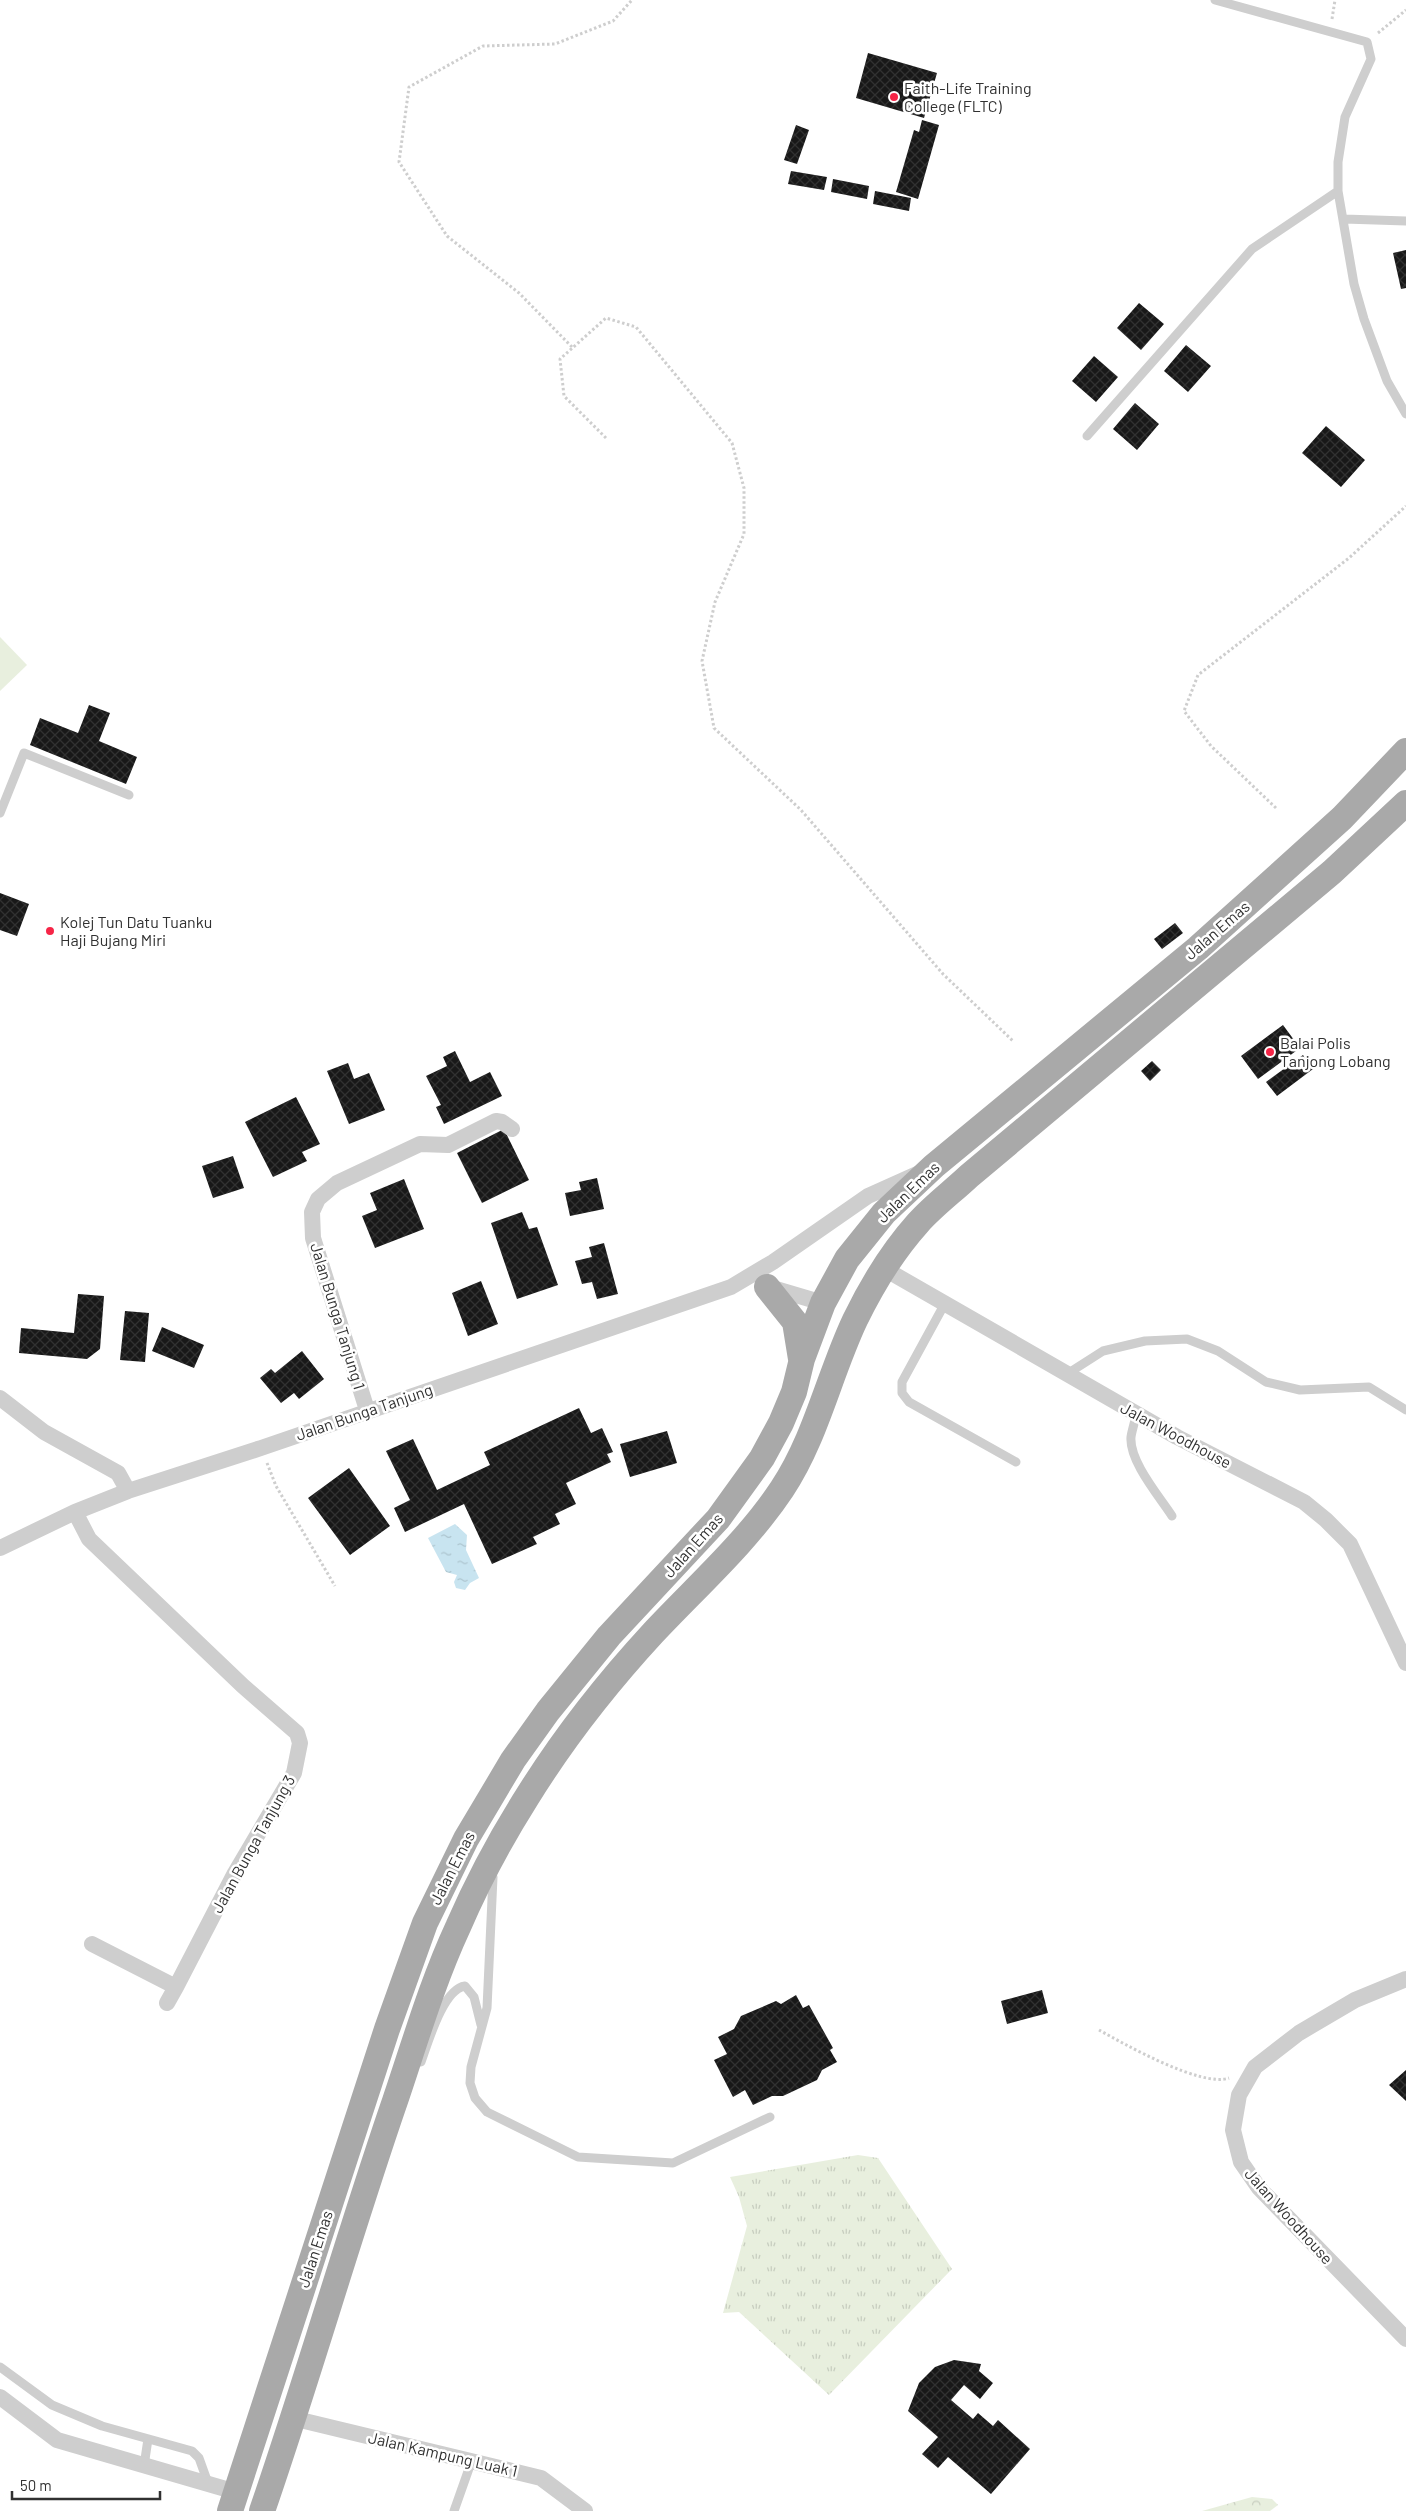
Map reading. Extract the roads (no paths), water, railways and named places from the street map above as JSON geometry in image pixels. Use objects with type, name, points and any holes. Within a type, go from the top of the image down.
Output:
[{"type":"main road","name":"Jalan Emas","points":[[233,2502],[387,2029],[425,1923],[466,1839],[513,1760],[548,1711],[609,1636],[718,1519],[741,1490],[782,1423],[794,1392],[802,1359],[823,1303],[847,1259],[884,1213],[934,1166],[1198,948],[1342,818],[1406,751]]},
{"type":"main road","name":"Jalan Emas","points":[[262,2511],[370,2172],[426,2010],[457,1928],[524,1801],[586,1712],[652,1634],[713,1572],[760,1518],[783,1488],[815,1423],[855,1321],[883,1268],[919,1222],[969,1176],[1332,872],[1397,820],[1406,803]]},
{"type":"main road","points":[[823,1303],[835,1306],[853,1299],[883,1268]]},
{"type":"main road","points":[[767,1287],[795,1322],[802,1359]]},
{"type":"street","name":"Jalan Bunga Tanjung 1","points":[[367,1410],[313,1238],[312,1212],[318,1199],[337,1183],[420,1144],[448,1145],[496,1122],[502,1122],[512,1128]]},
{"type":"street","points":[[731,1287],[773,1262],[868,1196],[934,1166]]},
{"type":"street","name":"Jalan Woodhouse","points":[[883,1268],[1136,1414],[1304,1502],[1326,1520],[1350,1544],[1406,1663]]},
{"type":"street","points":[[731,1287],[767,1287],[823,1303]]},
{"type":"street","name":"Jalan Bunga Tanjung","points":[[0,1548],[75,1512],[128,1491],[261,1448],[367,1410],[731,1287]]},
{"type":"street","points":[[0,1398],[44,1432],[118,1473],[128,1491]]},
{"type":"street","name":"Jalan Bunga Tanjung 3","points":[[75,1512],[89,1539],[243,1686],[297,1733],[300,1742],[294,1773],[235,1873],[167,2003]]},
{"type":"street","points":[[92,1944],[176,1987]]},
{"type":"street","name":"Jalan Woodhouse","points":[[1406,1979],[1355,2000],[1298,2032],[1255,2067],[1239,2095],[1234,2113],[1233,2130],[1241,2162],[1259,2188],[1406,2339]]},
{"type":"street","points":[[0,2398],[57,2440],[208,2483],[233,2502]]},
{"type":"street","name":"Jalan Kampung Luak 1","points":[[292,2418],[541,2478],[585,2511]]},
{"type":"lane","points":[[1215,0],[1330,30],[1368,42],[1371,59],[1345,116],[1338,162],[1338,191],[1354,284],[1364,320],[1387,381],[1406,414]]},
{"type":"lane","points":[[1087,436],[1252,249],[1338,191]]},
{"type":"lane","points":[[1344,219],[1406,221]]},
{"type":"lane","points":[[0,813],[24,753],[129,795]]},
{"type":"lane","points":[[944,1304],[902,1382],[902,1393],[909,1402],[1016,1462]]},
{"type":"lane","points":[[1067,1374],[1103,1351],[1145,1341],[1188,1339],[1218,1351],[1266,1382],[1300,1390],[1368,1386],[1406,1410]]},
{"type":"lane","points":[[1136,1414],[1131,1437],[1132,1451],[1146,1478],[1172,1516]]},
{"type":"lane","points":[[495,1853],[490,1898],[487,2008],[471,2067],[470,2083],[475,2098],[487,2112],[578,2157],[673,2163],[770,2117]]},
{"type":"lane","points":[[417,2073],[440,2013],[453,1992],[460,1986],[465,1986],[474,1997],[481,2028]]},
{"type":"lane","points":[[370,2172],[406,2098]]},
{"type":"lane","points":[[0,2367],[52,2405],[102,2426],[192,2451],[200,2458],[208,2483]]},
{"type":"lane","points":[[144,2466],[148,2439]]},
{"type":"lane","points":[[454,2511],[472,2460]]},
{"type":"water","points":[[455,1524],[467,1535],[466,1550],[479,1578],[470,1583],[465,1590],[456,1588],[454,1582],[457,1575],[446,1572],[428,1538]]},
{"type":"place","name":"Faith-Life Training College (FLTC)","points":[[894,97]]},
{"type":"place","name":"Kolej Tun Datu Tuanku Haji Bujang Miri","points":[[50,931]]},
{"type":"place","name":"Balai Polis Tanjong Lobang","points":[[1270,1052]]}]
